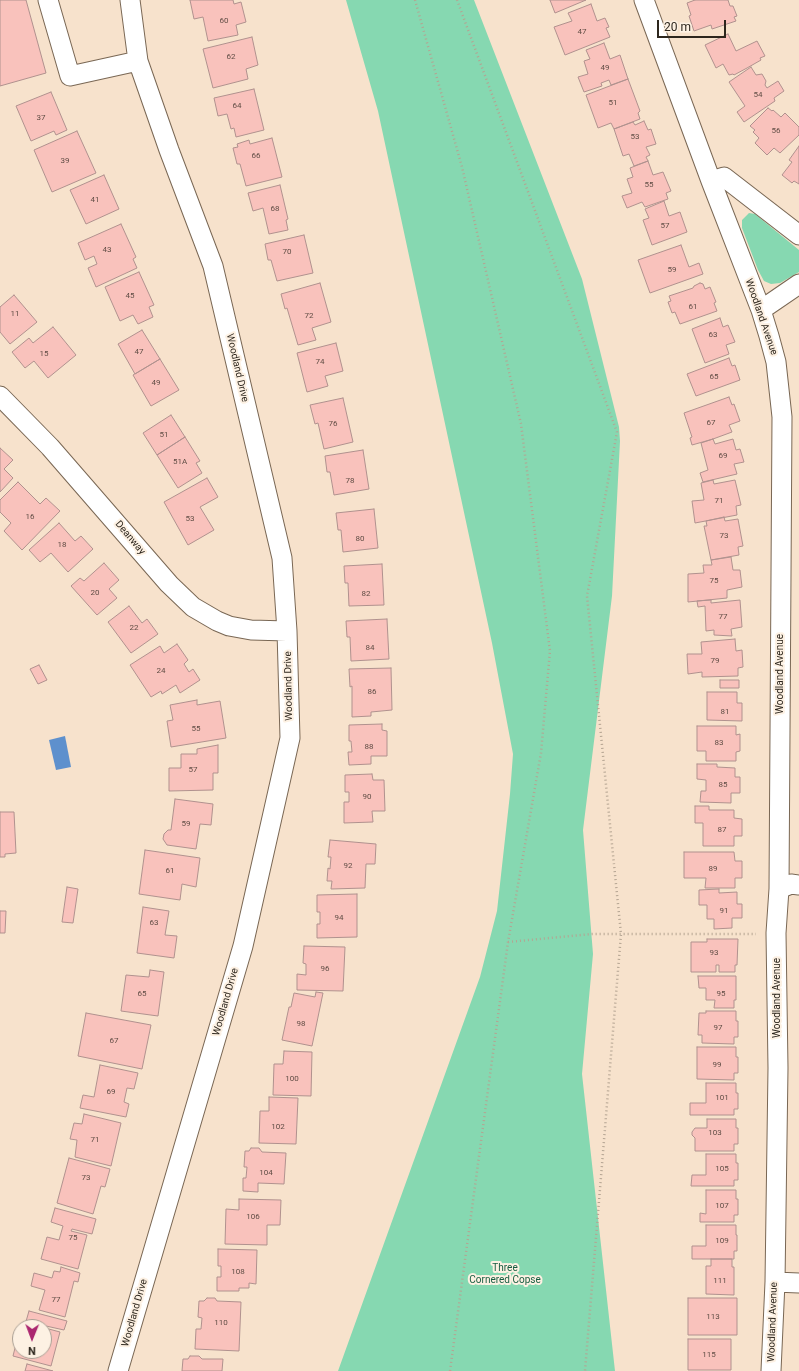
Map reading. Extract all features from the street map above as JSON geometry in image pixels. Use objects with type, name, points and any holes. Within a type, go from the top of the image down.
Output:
[{"type":"street","points":[[48,0],[70,76],[138,61]]},
{"type":"street","name":"Woodland Drive","points":[[118,1371],[245,939],[290,738],[287,631],[282,558],[213,266],[169,150],[138,61],[130,0]]},
{"type":"street","name":"Woodland Avenue","points":[[644,0],[711,181],[761,310],[776,362],[782,417],[779,889],[776,934],[778,1068],[771,1371]]},
{"type":"street","points":[[711,181],[724,177],[799,235]]},
{"type":"street","points":[[761,310],[799,284]]},
{"type":"street","name":"Deanway","points":[[0,396],[50,447],[169,584],[193,607],[217,621],[235,628],[287,631]]},
{"type":"street","points":[[779,889],[791,884],[799,885]]},
{"type":"street","points":[[774,1282],[799,1283]]},
{"type":"path","points":[[415,0],[462,167],[521,424],[550,651],[541,753],[508,942],[450,1371]]},
{"type":"path","points":[[457,0],[617,432],[587,596],[621,934],[585,1371]]},
{"type":"path","points":[[508,942],[592,934],[776,934]]},
{"type":"green space","name":"Three Cornered Copse","points":[[346,0],[474,0],[582,279],[619,427],[620,441],[612,596],[583,830],[593,954],[582,1074],[615,1371],[338,1371],[480,977],[497,911],[513,754],[492,643],[378,111]]},
{"type":"green space","points":[[749,213],[755,214],[799,250],[799,272],[780,283],[771,284],[764,281],[758,270],[742,228],[742,220]]},
{"type":"water","points":[[65,736],[71,767],[56,770],[49,740]]},
{"type":"building","points":[[0,0],[26,0],[46,73],[0,86]]},
{"type":"building","points":[[190,0],[233,0],[234,4],[241,2],[246,22],[236,25],[238,35],[208,41],[203,17],[194,19]]},
{"type":"building","points":[[550,0],[586,0],[555,13]]},
{"type":"building","points":[[695,0],[728,0],[730,6],[733,6],[737,16],[734,17],[736,21],[712,29],[711,25],[694,31],[689,16],[691,15],[687,3]]},
{"type":"building","points":[[591,4],[597,21],[605,18],[609,27],[606,28],[610,37],[565,55],[554,27],[572,21],[568,13]]},
{"type":"building","points":[[728,34],[736,51],[757,41],[765,56],[760,58],[761,60],[734,75],[729,75],[723,64],[716,68],[705,45]]},
{"type":"building","points":[[252,37],[258,65],[246,69],[248,79],[213,88],[203,49]]},
{"type":"building","points":[[604,43],[610,59],[620,55],[628,79],[611,85],[609,80],[601,83],[602,86],[584,92],[578,77],[588,74],[584,61],[590,59],[586,50]]},
{"type":"building","points":[[751,67],[756,75],[762,74],[766,81],[765,85],[767,88],[778,81],[784,91],[774,98],[775,101],[744,122],[737,112],[745,106],[729,82]]},
{"type":"building","points":[[628,79],[640,111],[638,113],[640,119],[614,129],[611,123],[598,128],[586,95]]},
{"type":"building","points":[[254,89],[264,130],[236,137],[234,128],[231,129],[227,114],[218,116],[214,98]]},
{"type":"building","points":[[51,92],[67,130],[56,135],[54,131],[31,141],[16,106]]},
{"type":"building","points":[[768,108],[772,111],[773,110],[781,117],[785,113],[799,127],[799,135],[780,153],[774,148],[767,155],[755,143],[759,138],[753,132],[755,130],[750,126]]},
{"type":"building","points":[[644,121],[648,130],[651,129],[656,144],[646,147],[650,155],[646,157],[648,161],[634,166],[629,154],[623,156],[614,129],[633,122],[635,125]]},
{"type":"building","points":[[77,131],[96,173],[52,192],[34,150]]},
{"type":"building","points":[[272,138],[282,177],[246,186],[240,164],[237,164],[233,148],[238,147],[237,144],[249,140],[250,144]]},
{"type":"building","points":[[799,146],[799,184],[794,181],[792,183],[782,175],[792,162],[789,160]]},
{"type":"building","points":[[648,161],[653,175],[663,172],[671,191],[666,193],[668,199],[645,207],[642,202],[627,208],[622,196],[632,193],[627,179],[633,177],[630,168]]},
{"type":"building","points":[[104,175],[119,209],[86,224],[70,190]]},
{"type":"building","points":[[280,185],[288,219],[286,220],[288,230],[269,234],[263,208],[253,211],[248,193]]},
{"type":"building","points":[[664,201],[669,216],[680,212],[687,232],[652,245],[643,220],[649,218],[645,209]]},
{"type":"building","points":[[121,224],[136,257],[133,259],[137,268],[96,287],[88,268],[97,264],[94,256],[85,260],[78,243]]},
{"type":"building","points":[[304,235],[313,273],[277,281],[271,260],[268,260],[265,244]]},
{"type":"building","points":[[681,245],[689,267],[699,263],[703,274],[650,293],[638,260]]},
{"type":"building","points":[[139,272],[154,305],[149,307],[153,317],[138,324],[133,315],[120,321],[105,287]]},
{"type":"building","points":[[320,283],[331,322],[312,328],[316,340],[298,345],[287,308],[285,309],[281,294]]},
{"type":"building","points":[[700,283],[703,284],[705,289],[710,287],[716,302],[714,303],[717,311],[680,324],[675,312],[672,313],[668,302],[671,301],[669,296],[693,288]]},
{"type":"building","points":[[14,295],[37,322],[10,344],[0,332],[0,307]]},
{"type":"building","points":[[720,318],[723,327],[728,325],[735,342],[726,345],[729,354],[705,363],[692,329]]},
{"type":"building","points":[[53,327],[76,355],[48,378],[34,361],[25,368],[12,352],[29,338],[33,343]]},
{"type":"building","points":[[142,330],[160,359],[135,374],[118,344]]},
{"type":"building","points":[[336,343],[343,371],[325,376],[328,386],[307,392],[297,353]]},
{"type":"building","points":[[729,358],[732,366],[735,365],[740,380],[696,396],[687,374]]},
{"type":"building","points":[[160,359],[179,390],[151,406],[133,375]]},
{"type":"building","points":[[729,397],[732,405],[734,404],[740,421],[729,425],[732,432],[692,445],[690,438],[692,437],[684,413]]},
{"type":"building","points":[[343,398],[353,442],[324,449],[318,423],[315,424],[310,405]]},
{"type":"building","points":[[171,415],[185,437],[157,455],[143,433]]},
{"type":"building","points":[[185,437],[200,461],[196,463],[202,473],[178,488],[157,455]]},
{"type":"building","points":[[713,439],[715,444],[733,439],[736,450],[740,449],[744,462],[734,464],[737,474],[703,482],[700,473],[708,470],[701,443]]},
{"type":"building","points":[[0,448],[13,460],[4,469],[13,478],[0,492]]},
{"type":"building","points":[[363,450],[369,489],[334,495],[330,472],[327,472],[325,456]]},
{"type":"building","points":[[207,478],[218,497],[200,507],[214,530],[188,545],[164,502]]},
{"type":"building","points":[[713,480],[714,484],[735,480],[741,505],[736,506],[737,515],[695,523],[692,501],[704,500],[701,483]]},
{"type":"building","points":[[18,482],[40,504],[46,498],[60,511],[22,550],[4,531],[11,523],[0,512],[0,500]]},
{"type":"building","points":[[374,509],[378,548],[343,552],[341,530],[338,530],[336,513]]},
{"type":"building","points":[[724,517],[725,521],[738,519],[743,546],[738,547],[739,555],[711,560],[704,526],[707,526],[706,521]]},
{"type":"building","points":[[59,523],[75,541],[81,536],[93,549],[68,572],[51,553],[40,562],[29,550]]},
{"type":"building","points":[[731,557],[733,570],[740,570],[742,587],[727,590],[727,598],[688,602],[688,574],[704,573],[703,565],[712,565],[711,560]]},
{"type":"building","points":[[104,563],[119,580],[109,589],[117,598],[97,615],[71,586],[80,578],[84,581]]},
{"type":"building","points":[[382,564],[384,605],[349,606],[348,583],[345,583],[344,566]]},
{"type":"building","points":[[711,600],[711,603],[740,600],[742,627],[731,629],[732,636],[714,635],[714,630],[706,631],[705,606],[698,607],[697,601]]},
{"type":"building","points":[[129,606],[142,623],[147,619],[158,634],[131,653],[108,622]]},
{"type":"building","points":[[387,619],[389,659],[351,661],[350,637],[347,637],[346,621]]},
{"type":"building","points":[[735,639],[736,651],[742,650],[743,667],[738,668],[738,676],[702,677],[702,672],[688,674],[687,654],[702,654],[701,642]]},
{"type":"building","points":[[177,644],[188,660],[184,664],[189,672],[193,669],[200,680],[180,693],[176,685],[162,694],[161,691],[151,697],[130,665],[160,646],[164,653]]},
{"type":"building","points":[[39,665],[47,680],[38,684],[30,669]]},
{"type":"building","points":[[391,668],[392,710],[371,712],[371,716],[352,717],[352,686],[350,687],[349,669]]},
{"type":"building","points":[[720,680],[739,680],[739,688],[720,688]]},
{"type":"building","points":[[707,692],[737,692],[737,703],[742,703],[742,721],[707,720]]},
{"type":"building","points":[[197,700],[197,705],[220,701],[226,738],[171,747],[167,721],[173,720],[170,705]]},
{"type":"building","points":[[382,724],[382,730],[387,731],[387,756],[371,756],[371,764],[349,765],[348,752],[352,752],[351,741],[349,741],[349,725]]},
{"type":"building","points":[[697,726],[736,726],[736,735],[740,734],[740,751],[736,752],[736,761],[706,761],[706,751],[697,751]]},
{"type":"building","points":[[218,745],[218,773],[213,773],[213,790],[169,791],[169,768],[181,768],[181,754],[197,754],[197,749]]},
{"type":"building","points":[[697,764],[717,764],[717,767],[735,768],[735,777],[740,777],[740,793],[731,793],[731,803],[700,802],[701,791],[706,791],[706,780],[697,779]]},
{"type":"building","points":[[372,774],[373,780],[384,780],[385,811],[372,811],[373,822],[344,823],[344,802],[349,802],[349,792],[345,792],[345,775]]},
{"type":"building","points":[[175,799],[213,804],[211,825],[200,824],[196,849],[167,845],[163,839],[164,834],[168,830],[171,830]]},
{"type":"building","points":[[695,806],[709,806],[709,810],[734,810],[734,818],[742,819],[742,836],[734,836],[734,846],[703,846],[703,823],[695,823]]},
{"type":"building","points":[[0,812],[14,812],[16,853],[5,854],[5,857],[0,857]]},
{"type":"building","points":[[330,840],[376,844],[375,864],[366,864],[365,888],[331,889],[332,881],[327,881],[331,857],[328,857]]},
{"type":"building","points":[[145,850],[200,858],[196,887],[182,884],[180,900],[139,894]]},
{"type":"building","points":[[684,852],[734,852],[735,861],[742,861],[742,878],[735,878],[735,888],[705,888],[706,878],[684,878]]},
{"type":"building","points":[[67,887],[78,889],[73,923],[62,922]]},
{"type":"building","points":[[719,889],[719,893],[737,892],[737,904],[742,904],[742,918],[732,918],[732,928],[714,929],[714,919],[707,919],[707,905],[699,905],[699,890]]},
{"type":"building","points":[[357,894],[357,937],[317,938],[317,924],[320,924],[320,912],[317,912],[317,895]]},
{"type":"building","points":[[143,907],[169,911],[165,935],[177,936],[174,958],[137,953]]},
{"type":"building","points":[[0,911],[6,911],[5,933],[0,933]]},
{"type":"building","points":[[707,939],[738,939],[737,965],[735,965],[735,972],[719,972],[719,965],[716,965],[716,972],[691,972],[691,942],[707,942]]},
{"type":"building","points":[[304,946],[345,947],[343,991],[297,990],[297,974],[306,975],[306,964],[303,963]]},
{"type":"building","points":[[150,970],[164,972],[158,1016],[121,1011],[126,975],[149,977]]},
{"type":"building","points":[[698,976],[736,976],[736,1000],[734,1000],[734,1008],[714,1008],[715,1000],[706,1000],[706,988],[699,988]]},
{"type":"building","points":[[316,992],[323,993],[312,1046],[282,1040],[289,1007],[291,1007],[294,993],[315,997]]},
{"type":"building","points":[[706,1011],[736,1011],[736,1021],[738,1021],[738,1037],[734,1037],[734,1044],[702,1043],[702,1035],[698,1035],[699,1013],[706,1013]]},
{"type":"building","points":[[86,1013],[151,1025],[142,1069],[78,1056]]},
{"type":"building","points":[[697,1047],[736,1047],[736,1057],[738,1057],[738,1073],[734,1073],[734,1080],[697,1079]]},
{"type":"building","points":[[284,1051],[312,1052],[311,1096],[273,1095],[274,1064],[283,1064]]},
{"type":"building","points":[[100,1065],[138,1073],[134,1089],[127,1088],[124,1102],[129,1104],[126,1117],[80,1108],[83,1095],[94,1097]]},
{"type":"building","points":[[706,1083],[736,1083],[736,1093],[738,1093],[738,1109],[734,1109],[734,1115],[690,1115],[690,1103],[706,1103]]},
{"type":"building","points":[[269,1097],[298,1098],[296,1144],[259,1143],[260,1111],[269,1111]]},
{"type":"building","points":[[84,1114],[121,1123],[111,1166],[75,1157],[77,1140],[70,1139],[74,1123],[82,1124]]},
{"type":"building","points":[[707,1119],[736,1119],[736,1128],[738,1128],[738,1144],[734,1144],[734,1151],[695,1151],[695,1138],[692,1135],[692,1132],[695,1128],[707,1128]]},
{"type":"building","points":[[251,1148],[259,1148],[262,1152],[286,1153],[284,1184],[258,1183],[258,1192],[243,1191],[243,1178],[246,1178],[247,1167],[244,1167],[245,1151],[249,1151]]},
{"type":"building","points":[[706,1154],[736,1154],[736,1163],[738,1163],[738,1180],[734,1180],[734,1186],[691,1186],[692,1175],[706,1175]]},
{"type":"building","points":[[69,1158],[110,1169],[105,1187],[101,1186],[93,1214],[57,1203]]},
{"type":"building","points":[[706,1190],[736,1190],[736,1199],[738,1199],[738,1215],[734,1215],[734,1222],[700,1222],[700,1213],[706,1214]]},
{"type":"building","points":[[239,1199],[281,1200],[280,1225],[267,1225],[267,1245],[225,1244],[226,1209],[239,1210]]},
{"type":"building","points":[[55,1208],[96,1219],[92,1234],[72,1229],[71,1231],[87,1235],[78,1269],[41,1259],[47,1237],[59,1240],[63,1226],[51,1222]]},
{"type":"building","points":[[706,1225],[736,1225],[737,1251],[734,1251],[734,1259],[692,1259],[692,1246],[706,1246]]},
{"type":"building","points":[[218,1249],[257,1250],[256,1284],[249,1283],[249,1288],[239,1288],[239,1291],[217,1291],[217,1277],[221,1277],[221,1266],[218,1266]]},
{"type":"building","points":[[711,1259],[732,1259],[732,1267],[734,1267],[734,1295],[706,1294],[706,1266],[711,1266]]},
{"type":"building","points":[[61,1267],[80,1273],[78,1282],[74,1281],[65,1317],[39,1310],[45,1290],[31,1286],[34,1273],[52,1278],[54,1271],[60,1272]]},
{"type":"building","points":[[207,1298],[215,1298],[217,1301],[241,1302],[239,1351],[195,1349],[196,1329],[201,1329],[202,1318],[198,1317],[199,1301],[204,1301]]},
{"type":"building","points":[[688,1298],[737,1298],[737,1335],[688,1335]]},
{"type":"building","points":[[29,1311],[67,1321],[64,1330],[52,1327],[52,1319],[27,1319]]},
{"type":"building","points":[[52,1330],[60,1332],[51,1366],[24,1359],[52,1359]]},
{"type":"building","points":[[688,1339],[731,1339],[731,1370],[688,1370]]},
{"type":"building","points":[[190,1356],[199,1356],[202,1359],[223,1359],[222,1371],[182,1371],[183,1359],[188,1359]]},
{"type":"building","points":[[27,1364],[53,1371],[25,1371]]}]
